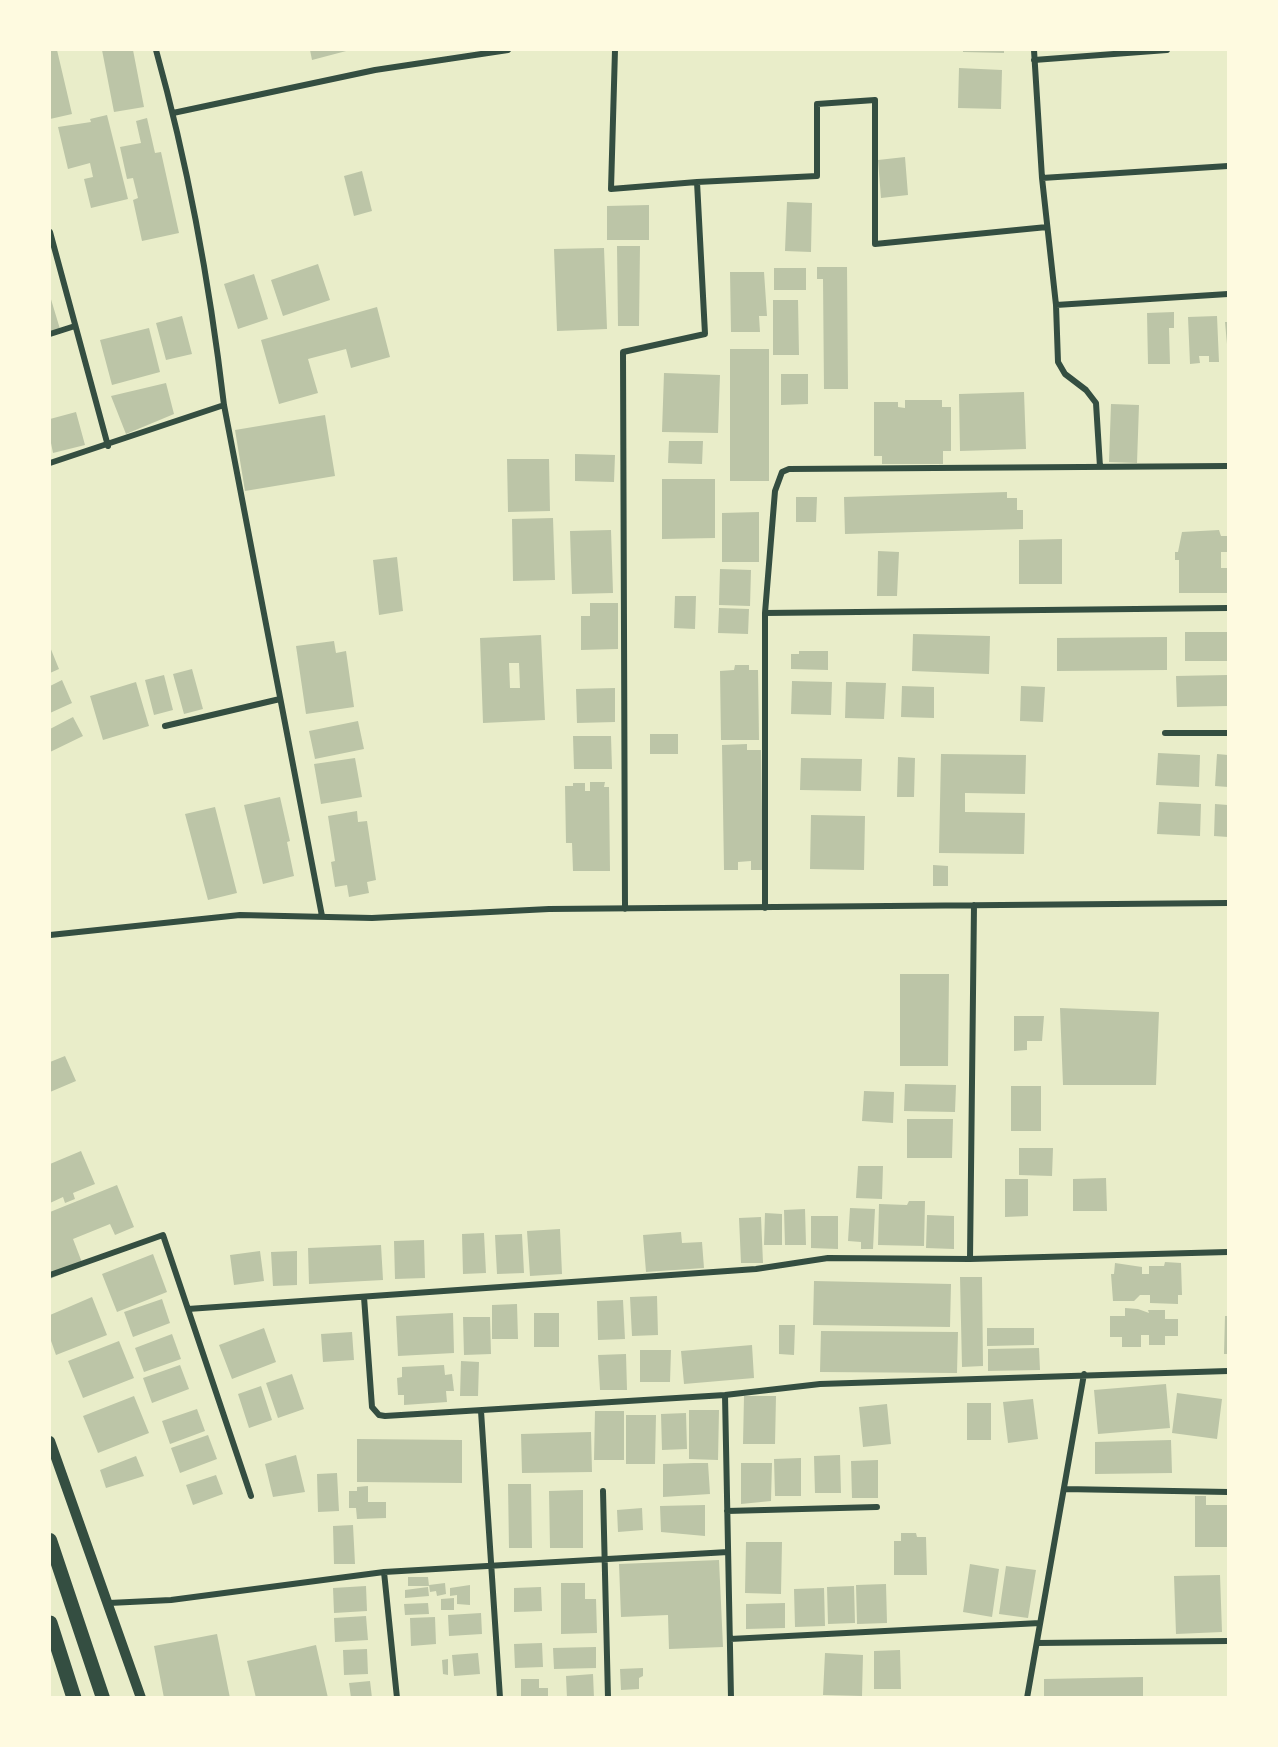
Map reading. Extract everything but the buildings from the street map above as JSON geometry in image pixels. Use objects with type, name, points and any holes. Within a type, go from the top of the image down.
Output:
[{"type":"highway","points":[[50,1623],[74,1698]]},
{"type":"main road","points":[[50,1540],[103,1698]]},
{"type":"street","points":[[156,50],[174,112],[215,327],[224,405],[322,916]]},
{"type":"street","points":[[174,112],[375,70],[508,50]]},
{"type":"street","points":[[615,50],[611,189],[817,176],[817,104],[874,100],[875,244],[1047,227]]},
{"type":"street","points":[[1034,50],[1042,178],[1056,305],[1058,362],[1065,374],[1086,390],[1096,403],[1100,467]]},
{"type":"street","points":[[1034,60],[1167,50]]},
{"type":"street","points":[[1042,178],[1228,166]]},
{"type":"street","points":[[625,909],[623,352],[705,334],[697,182]]},
{"type":"street","points":[[50,232],[108,446]]},
{"type":"street","points":[[1056,305],[1228,294]]},
{"type":"street","points":[[50,334],[75,326]]},
{"type":"street","points":[[50,463],[108,446],[224,405]]},
{"type":"street","points":[[765,908],[765,613],[777,479],[789,469],[1228,466]]},
{"type":"street","points":[[765,613],[1228,608]]},
{"type":"street","points":[[165,726],[280,699]]},
{"type":"street","points":[[1165,733],[1228,733]]},
{"type":"street","points":[[50,935],[240,915],[372,918],[549,909],[1228,903]]},
{"type":"street","points":[[970,1258],[975,905]]},
{"type":"street","points":[[50,1275],[163,1235],[251,1496]]},
{"type":"street","points":[[188,1309],[756,1269],[828,1258],[970,1258],[1228,1252]]},
{"type":"street","points":[[364,1297],[374,1411],[386,1416],[724,1395],[820,1384],[1228,1371]]},
{"type":"street","points":[[1027,1698],[1084,1374]]},
{"type":"street","points":[[724,1395],[731,1698]]},
{"type":"street","points":[[481,1411],[500,1698]]},
{"type":"street","points":[[50,1441],[141,1698]]},
{"type":"street","points":[[1064,1489],[1228,1492]]},
{"type":"street","points":[[603,1491],[608,1698]]},
{"type":"street","points":[[727,1511],[877,1507]]},
{"type":"street","points":[[109,1603],[171,1600],[384,1572],[728,1552]]},
{"type":"street","points":[[384,1572],[397,1698]]},
{"type":"street","points":[[730,1639],[1040,1623]]},
{"type":"street","points":[[1037,1643],[1228,1641]]}]
